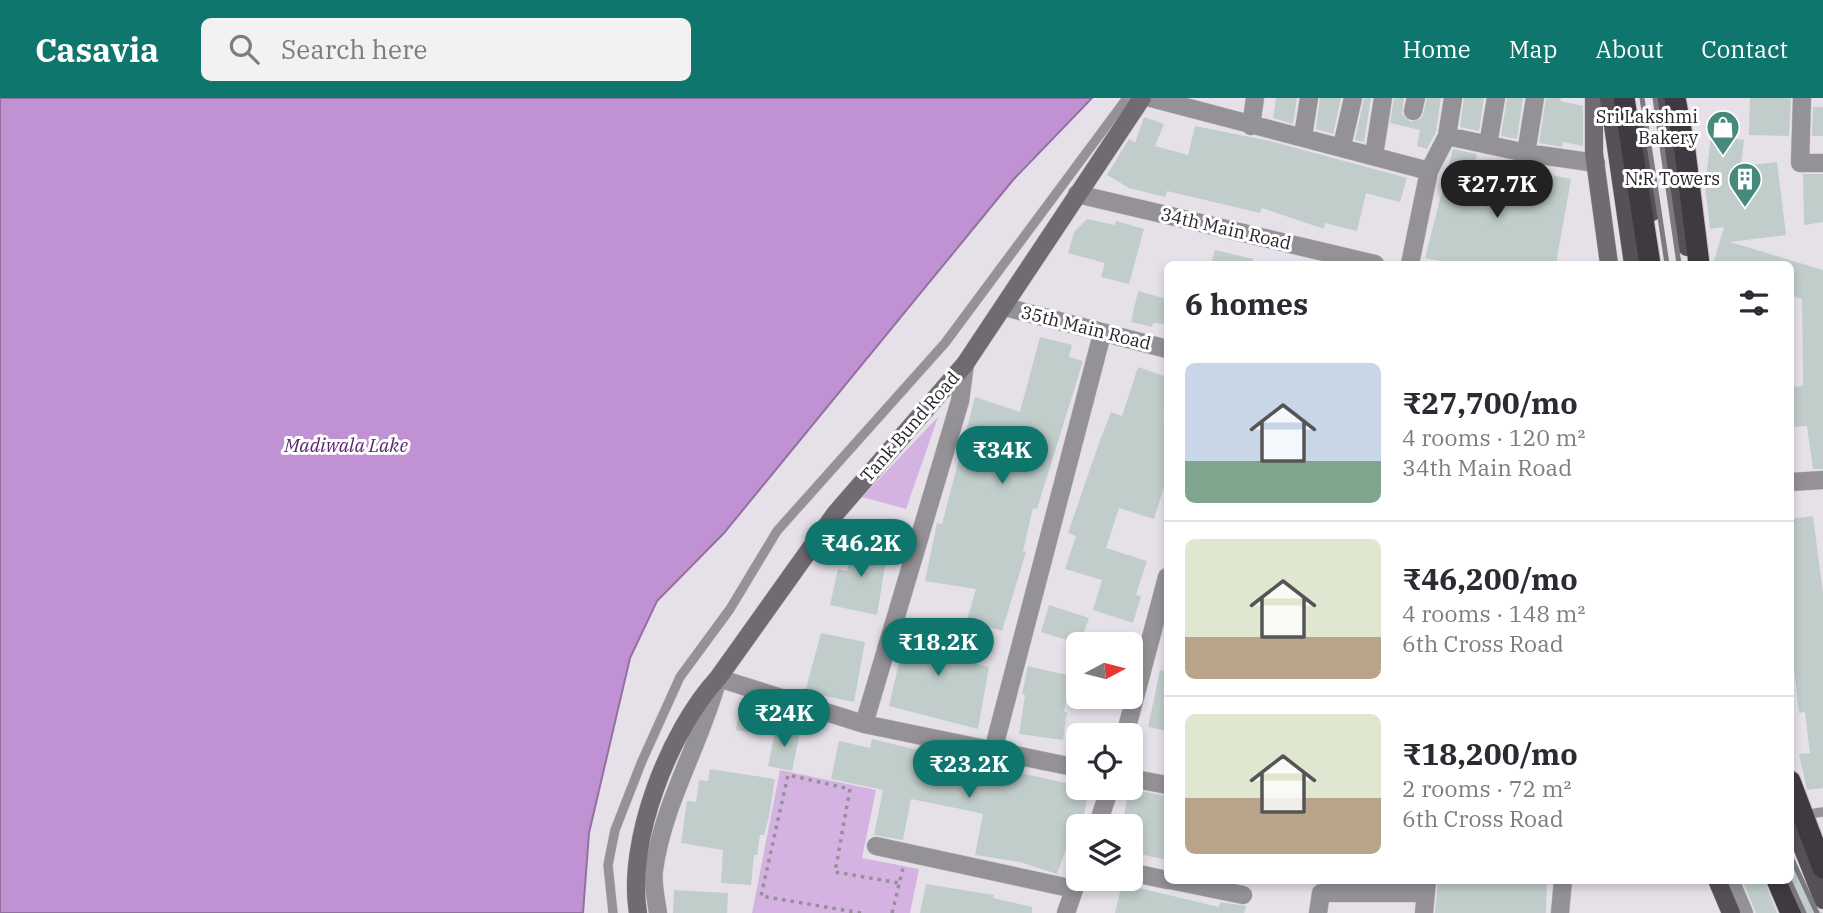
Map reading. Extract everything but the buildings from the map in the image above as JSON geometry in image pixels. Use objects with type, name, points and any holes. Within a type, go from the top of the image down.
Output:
[{"type":"highway","points":[[1624,98],[1650,261]]},
{"type":"highway","points":[[1675,98],[1685,151],[1699,261]]},
{"type":"highway","points":[[1796,816],[1818,860]]},
{"type":"highway","points":[[1779,884],[1791,913]]},
{"type":"main road","name":"Tank Bund Road","points":[[638,913],[635,862],[643,824],[696,702],[718,678],[835,514],[965,364],[1142,98]]},
{"type":"main road","points":[[1594,98],[1596,163],[1609,261]]},
{"type":"main road","points":[[1609,98],[1633,261]]},
{"type":"main road","points":[[1633,98],[1646,167],[1658,261]]},
{"type":"main road","points":[[1663,98],[1689,261]]},
{"type":"main road","points":[[1818,860],[1823,900]]},
{"type":"main road","points":[[1719,884],[1731,913]]},
{"type":"street","points":[[1150,98],[1251,126],[1342,146],[1429,171]]},
{"type":"street","points":[[1251,126],[1255,98]]},
{"type":"street","points":[[1303,136],[1309,98]]},
{"type":"street","points":[[1342,146],[1353,98]]},
{"type":"street","points":[[1374,155],[1383,98]]},
{"type":"street","points":[[1411,261],[1429,171],[1447,136],[1453,98]]},
{"type":"street","points":[[1488,145],[1496,98]]},
{"type":"street","points":[[1526,153],[1535,98]]},
{"type":"street","points":[[1801,98],[1800,163],[1823,163]]},
{"type":"street","points":[[1447,136],[1526,153],[1596,163]]},
{"type":"street","name":"34th Main Road","points":[[1077,194],[1363,261]]},
{"type":"street","name":"35th Main Road","points":[[1004,307],[1164,348]]},
{"type":"street","points":[[993,751],[1102,334]]},
{"type":"street","points":[[864,724],[960,401],[965,364]]},
{"type":"street","points":[[1794,482],[1823,480]]},
{"type":"street","points":[[1128,723],[1164,588]]},
{"type":"street","points":[[658,913],[653,871],[671,809],[709,712],[718,678],[864,724],[1066,766]]},
{"type":"street","points":[[1143,780],[1164,784]]},
{"type":"street","points":[[876,846],[1066,882]]},
{"type":"street","points":[[1143,875],[1164,879]]},
{"type":"street","points":[[1189,884],[1244,895]]},
{"type":"street","points":[[1560,913],[1563,884]]},
{"type":"street","points":[[1732,884],[1744,913]]},
{"type":"street","points":[[1318,913],[1321,893],[1427,887],[1424,913]]},
{"type":"street","points":[[1066,913],[1074,891]]},
{"type":"lane","points":[[613,913],[608,865],[615,830],[642,761],[681,677],[730,609],[777,531],[945,343],[1127,98]]},
{"type":"lane","points":[[1796,816],[1823,812]]},
{"type":"path","points":[[861,913],[761,896],[788,775],[850,789],[835,873],[899,883],[892,913]]},
{"type":"shaded area","points":[[938,417],[906,509],[862,497]]},
{"type":"shaded area","points":[[780,770],[876,790],[862,858],[919,869],[910,913],[752,913]]},
{"type":"water","name":"Madiwala Lake","points":[[0,98],[1092,98],[1013,180],[724,533],[657,601],[630,658],[589,833],[583,913],[0,913]]},
{"type":"railway","points":[[1642,98],[1667,261]]},
{"type":"railway","points":[[1655,98],[1679,261]]},
{"type":"railway","points":[[1794,864],[1817,913]]},
{"type":"railway","points":[[1791,884],[1804,913]]},
{"type":"place","name":"Sri Lakshmi Bakery","points":[[1723,157]]},
{"type":"place","name":"N.R Towers","points":[[1745,209]]}]
